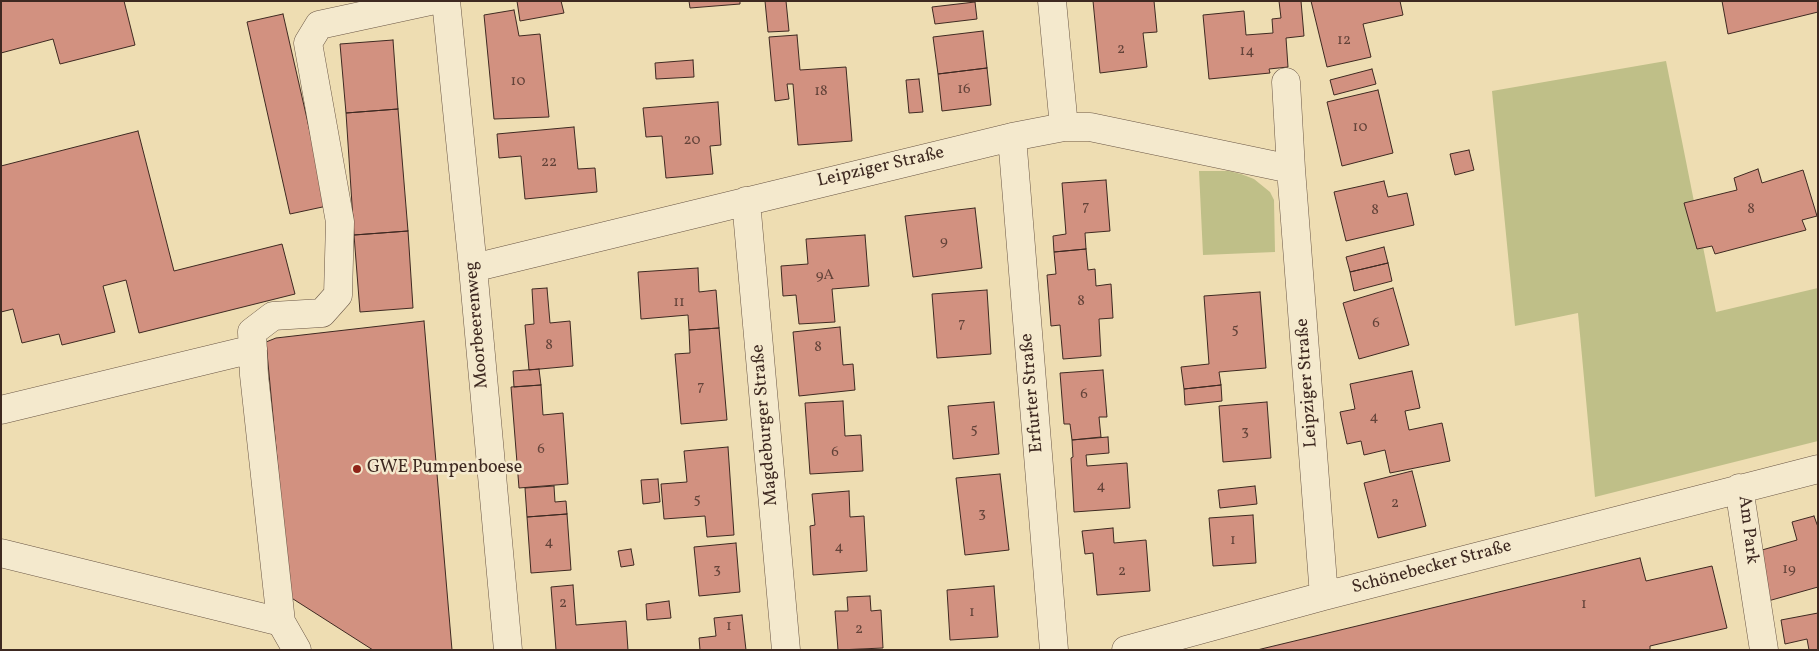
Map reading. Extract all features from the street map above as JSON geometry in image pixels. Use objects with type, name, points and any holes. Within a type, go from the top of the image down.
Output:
[{"type":"street","points":[[297,650],[281,622],[254,375],[252,332],[273,316],[322,313],[338,295],[340,222],[308,43],[319,25],[430,1]]},
{"type":"street","name":"Moorbeerenweg","points":[[446,1],[508,650]]},
{"type":"street","points":[[1052,1],[1064,127]]},
{"type":"street","name":"Leipziger Straße","points":[[1286,82],[1324,596]]},
{"type":"street","name":"Leipziger Straße","points":[[473,268],[1012,137],[1064,127],[1090,127],[1291,169]]},
{"type":"street","name":"Erfurter Straße","points":[[1012,137],[1054,650]]},
{"type":"street","name":"Magdeburger Straße","points":[[746,201],[786,650]]},
{"type":"street","points":[[1,410],[253,350]]},
{"type":"street","name":"Am Park","points":[[1764,650],[1739,488],[1818,469]]},
{"type":"street","name":"Schönebecker Straße","points":[[1126,650],[1324,596],[1739,488]]},
{"type":"street","points":[[1,553],[281,622]]},
{"type":"green space","points":[[1666,61],[1716,312],[1818,288],[1818,441],[1595,497],[1578,313],[1515,326],[1492,91]]},
{"type":"green space","points":[[1199,171],[1229,171],[1241,174],[1254,179],[1270,192],[1274,200],[1275,252],[1203,255]]},
{"type":"building","points":[[1,1],[124,1],[135,45],[60,64],[53,39],[1,53]]},
{"type":"building","points":[[517,1],[561,1],[564,13],[520,21]]},
{"type":"building","points":[[689,1],[740,1],[740,4],[690,8]]},
{"type":"building","points":[[765,1],[786,1],[789,31],[768,32]]},
{"type":"building","points":[[1093,1],[1154,1],[1157,32],[1143,33],[1147,67],[1100,73]]},
{"type":"building","points":[[1279,1],[1301,1],[1304,36],[1286,38],[1288,67],[1269,69],[1270,73],[1209,79],[1203,15],[1244,11],[1246,35],[1273,33],[1272,19],[1281,18]]},
{"type":"building","points":[[1311,1],[1400,1],[1403,15],[1363,24],[1371,57],[1327,67]]},
{"type":"building","points":[[1722,1],[1818,1],[1818,12],[1728,34]]},
{"type":"building","points":[[975,2],[977,19],[935,24],[932,7]]},
{"type":"building","points":[[514,10],[519,36],[540,34],[549,117],[494,119],[484,15]]},
{"type":"building","points":[[283,14],[327,206],[290,214],[247,22]]},
{"type":"building","points":[[983,31],[987,68],[938,74],[933,37]]},
{"type":"building","points":[[797,35],[800,70],[846,67],[852,141],[798,145],[793,84],[787,84],[789,99],[775,101],[769,37]]},
{"type":"building","points":[[393,40],[398,109],[346,113],[340,44]]},
{"type":"building","points":[[693,60],[694,77],[656,79],[655,63]]},
{"type":"building","points":[[987,68],[991,105],[942,111],[938,74]]},
{"type":"building","points":[[1372,69],[1376,84],[1334,95],[1330,80]]},
{"type":"building","points":[[919,79],[923,112],[909,113],[906,80]]},
{"type":"building","points":[[1378,90],[1393,153],[1342,166],[1327,102]]},
{"type":"building","points":[[718,102],[721,145],[710,146],[713,174],[666,178],[662,136],[646,137],[643,108]]},
{"type":"building","points":[[398,109],[408,231],[354,235],[346,113]]},
{"type":"building","points":[[574,127],[578,169],[595,168],[597,192],[525,199],[521,156],[499,158],[497,134]]},
{"type":"building","points":[[138,131],[174,271],[282,244],[295,294],[139,333],[126,280],[103,286],[115,332],[62,345],[59,334],[22,343],[13,309],[1,312],[1,166]]},
{"type":"building","points":[[1469,150],[1474,170],[1455,175],[1450,154]]},
{"type":"building","points":[[1758,169],[1762,183],[1803,170],[1817,216],[1802,220],[1806,230],[1715,254],[1712,246],[1697,249],[1684,203],[1737,190],[1734,178]]},
{"type":"building","points":[[1106,180],[1110,231],[1085,233],[1086,249],[1054,252],[1053,236],[1066,234],[1062,183]]},
{"type":"building","points":[[1384,181],[1388,197],[1407,193],[1414,225],[1346,241],[1334,192]]},
{"type":"building","points":[[975,208],[982,268],[913,277],[905,216]]},
{"type":"building","points":[[408,231],[413,308],[360,312],[354,235]]},
{"type":"building","points":[[865,235],[869,286],[832,289],[835,322],[799,324],[796,295],[783,296],[781,266],[808,264],[806,239]]},
{"type":"building","points":[[1384,247],[1388,263],[1350,272],[1346,257]]},
{"type":"building","points":[[1086,249],[1088,270],[1095,269],[1096,286],[1111,284],[1113,318],[1099,319],[1101,356],[1063,359],[1060,325],[1051,326],[1047,275],[1056,274],[1054,252]]},
{"type":"building","points":[[1388,263],[1392,281],[1354,291],[1350,272]]},
{"type":"building","points":[[698,268],[699,292],[716,290],[719,328],[689,330],[688,315],[641,319],[638,272]]},
{"type":"building","points":[[547,288],[550,323],[570,321],[573,366],[529,370],[525,325],[534,324],[532,289]]},
{"type":"building","points":[[1393,288],[1409,345],[1359,359],[1343,303]]},
{"type":"building","points":[[987,290],[991,354],[937,358],[932,294]]},
{"type":"building","points":[[1260,292],[1266,368],[1219,372],[1221,385],[1184,389],[1181,367],[1209,364],[1204,296]]},
{"type":"building","name":"GWE Pumpenboese","points":[[424,321],[452,650],[373,650],[290,597],[266,342],[276,338]]},
{"type":"building","points":[[840,327],[843,365],[853,364],[855,390],[799,396],[793,332]]},
{"type":"building","points":[[719,328],[727,420],[681,424],[675,354],[690,353],[689,330]]},
{"type":"building","points":[[539,369],[541,385],[514,387],[513,371]]},
{"type":"building","points":[[1103,370],[1107,417],[1099,417],[1101,437],[1072,440],[1070,424],[1064,424],[1060,373]]},
{"type":"building","points":[[1412,371],[1420,408],[1405,411],[1409,430],[1442,423],[1450,461],[1390,473],[1385,450],[1364,455],[1361,441],[1347,444],[1340,412],[1355,409],[1350,384]]},
{"type":"building","points":[[541,385],[543,415],[563,413],[568,484],[519,488],[511,387]]},
{"type":"building","points":[[1221,385],[1222,401],[1185,405],[1184,389]]},
{"type":"building","points":[[843,401],[845,436],[861,435],[863,471],[810,474],[805,403]]},
{"type":"building","points":[[994,402],[999,454],[953,459],[948,406]]},
{"type":"building","points":[[1267,402],[1271,458],[1223,462],[1219,406]]},
{"type":"building","points":[[1108,437],[1109,453],[1086,455],[1087,466],[1127,463],[1130,508],[1074,512],[1072,440]]},
{"type":"building","points":[[728,447],[734,535],[707,537],[705,516],[664,519],[661,484],[687,482],[684,451]]},
{"type":"building","points":[[1412,471],[1426,526],[1378,538],[1364,483]]},
{"type":"building","points":[[1000,474],[1009,550],[965,555],[956,478]]},
{"type":"building","points":[[658,479],[660,502],[643,504],[641,480]]},
{"type":"building","points":[[554,486],[555,502],[566,501],[567,514],[527,517],[525,488]]},
{"type":"building","points":[[1255,486],[1257,504],[1220,508],[1218,490]]},
{"type":"building","points":[[849,491],[850,517],[864,516],[867,571],[813,575],[810,526],[815,525],[812,494]]},
{"type":"building","points":[[567,514],[571,570],[531,573],[527,517]]},
{"type":"building","points":[[1253,515],[1256,563],[1213,566],[1209,518]]},
{"type":"building","points":[[1814,516],[1818,527],[1818,587],[1768,601],[1755,552],[1797,540],[1792,522]]},
{"type":"building","points":[[1113,528],[1114,543],[1146,540],[1150,591],[1097,595],[1093,553],[1085,554],[1082,531]]},
{"type":"building","points":[[736,543],[740,592],[699,596],[694,547]]},
{"type":"building","points":[[631,549],[634,565],[621,567],[618,551]]},
{"type":"building","points":[[1640,558],[1646,581],[1712,566],[1727,628],[1650,646],[1650,650],[1257,650]]},
{"type":"building","points":[[573,585],[576,625],[626,621],[628,650],[556,650],[551,587]]},
{"type":"building","points":[[994,586],[998,637],[950,640],[947,590]]},
{"type":"building","points":[[870,596],[871,611],[881,610],[883,648],[838,650],[835,611],[848,611],[847,597]]},
{"type":"building","points":[[669,601],[671,618],[647,620],[646,604]]},
{"type":"building","points":[[1818,613],[1818,650],[1809,650],[1807,639],[1785,644],[1781,620]]},
{"type":"building","points":[[742,615],[746,650],[700,650],[699,638],[716,636],[714,618]]},
{"type":"place","name":"GWE Pumpenboese","points":[[357,469]]}]
